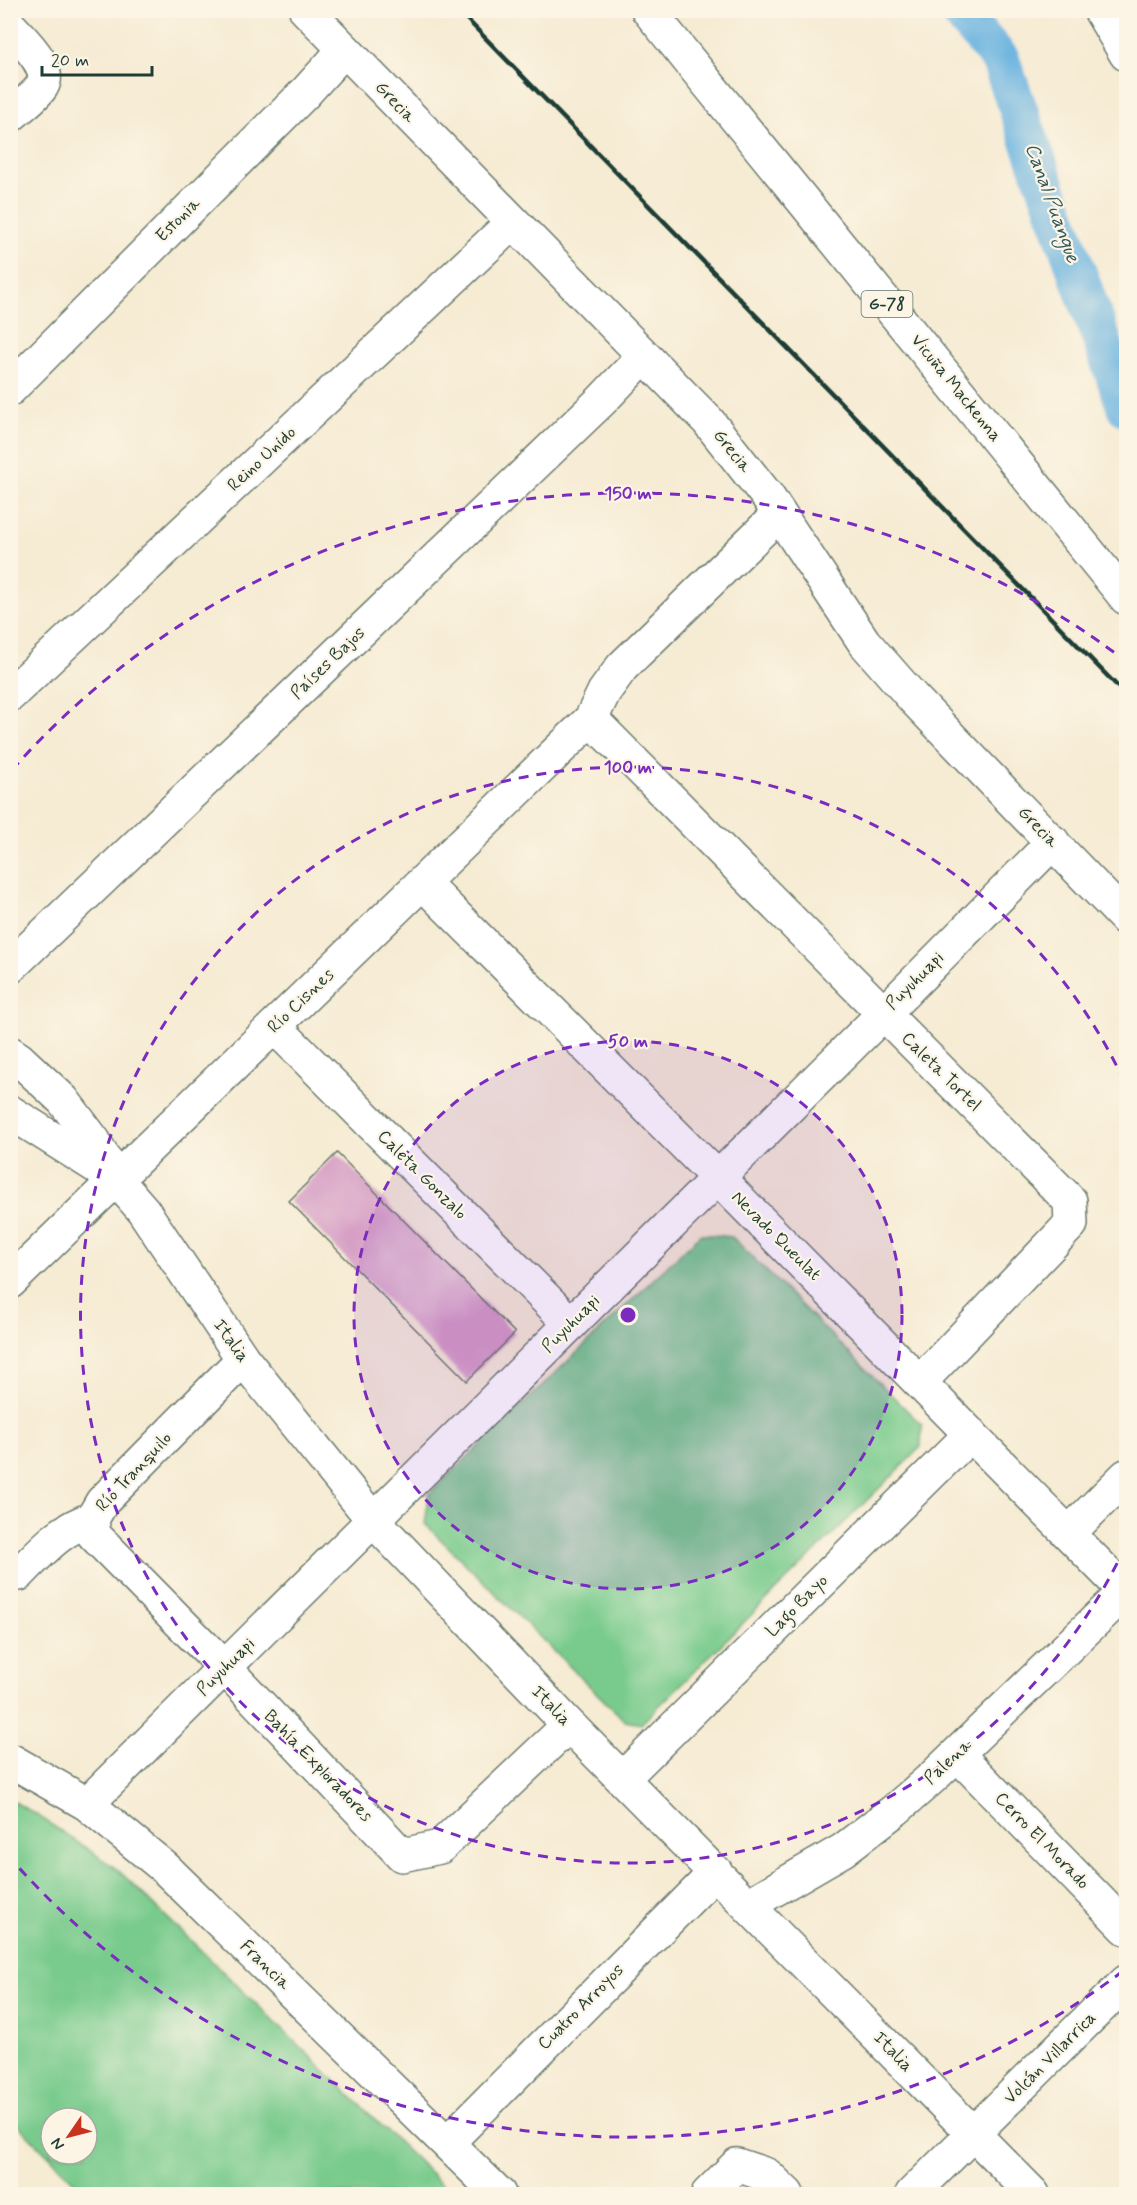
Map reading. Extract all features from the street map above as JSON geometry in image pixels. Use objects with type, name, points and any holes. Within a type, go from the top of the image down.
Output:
[{"type":"street","name":"Grecia","points":[[306,10],[708,421],[768,496],[864,642],[914,699],[1126,919]]},
{"type":"street","name":"Vicuña Mackenna","points":[[648,10],[1126,598]]},
{"type":"street","points":[[1100,10],[1126,54]]},
{"type":"street","points":[[10,26],[43,67],[45,76],[42,86],[10,116]]},
{"type":"street","name":"Estonia","points":[[10,389],[305,93],[344,50]]},
{"type":"street","name":"Reino Unido","points":[[10,695],[513,222]]},
{"type":"street","name":"Países Bajos","points":[[10,967],[594,408],[644,357]]},
{"type":"street","name":"Río Cisnes","points":[[10,1282],[591,719],[604,693],[622,667],[780,514]]},
{"type":"street","name":"Caleta Tortel","points":[[591,719],[1070,1201],[1071,1224],[920,1382]]},
{"type":"street","name":"Puyuhuapi","points":[[87,1804],[374,1521],[1053,842]]},
{"type":"street","name":"Nevado Queulat","points":[[423,883],[1126,1591]]},
{"type":"street","name":"Caleta Gonzalo","points":[[274,1026],[571,1324]]},
{"type":"street","name":"Italia","points":[[10,1053],[63,1100],[94,1141],[116,1179],[143,1210],[243,1359],[374,1521],[569,1725],[1033,2194]]},
{"type":"street","name":"Italia","points":[[10,1112],[116,1179]]},
{"type":"street","name":"Río Tranquilo","points":[[19,1574],[59,1534],[92,1519],[102,1502],[243,1359]]},
{"type":"street","name":"Lago Bayo","points":[[623,1778],[971,1434]]},
{"type":"street","points":[[1069,1533],[1126,1476]]},
{"type":"street","name":"Bahía Exploradores","points":[[92,1519],[94,1535],[225,1668],[402,1855],[440,1848],[569,1725]]},
{"type":"street","name":"Palena","points":[[748,1905],[843,1850],[895,1810],[957,1754],[1126,1591]]},
{"type":"street","name":"Cerro El Morado","points":[[957,1754],[1126,1928]]},
{"type":"street","name":"Francia","points":[[10,1760],[87,1804],[165,1868],[499,2194]]},
{"type":"street","name":"Cuatro Arroyos","points":[[447,2143],[716,1872]]},
{"type":"street","name":"Volcán Villarrica","points":[[912,2194],[1126,1982]]},
{"type":"street","points":[[708,2194],[737,2166],[767,2175],[787,2194]]},
{"type":"green space","points":[[701,1234],[732,1237],[922,1425],[921,1447],[641,1724],[625,1721],[425,1524],[429,1494]]},
{"type":"green space","points":[[11,1800],[117,1869],[452,2194],[87,2194],[59,2166],[99,2166],[99,2106],[39,2106],[39,2146],[11,2118]]},
{"type":"building","points":[[337,1153],[515,1333],[467,1381],[289,1201]]},
{"type":"waterway","name":"Canal Puangue","points":[[958,10],[1000,59],[1126,407]]},
{"type":"railway","points":[[458,10],[1126,695]]}]
